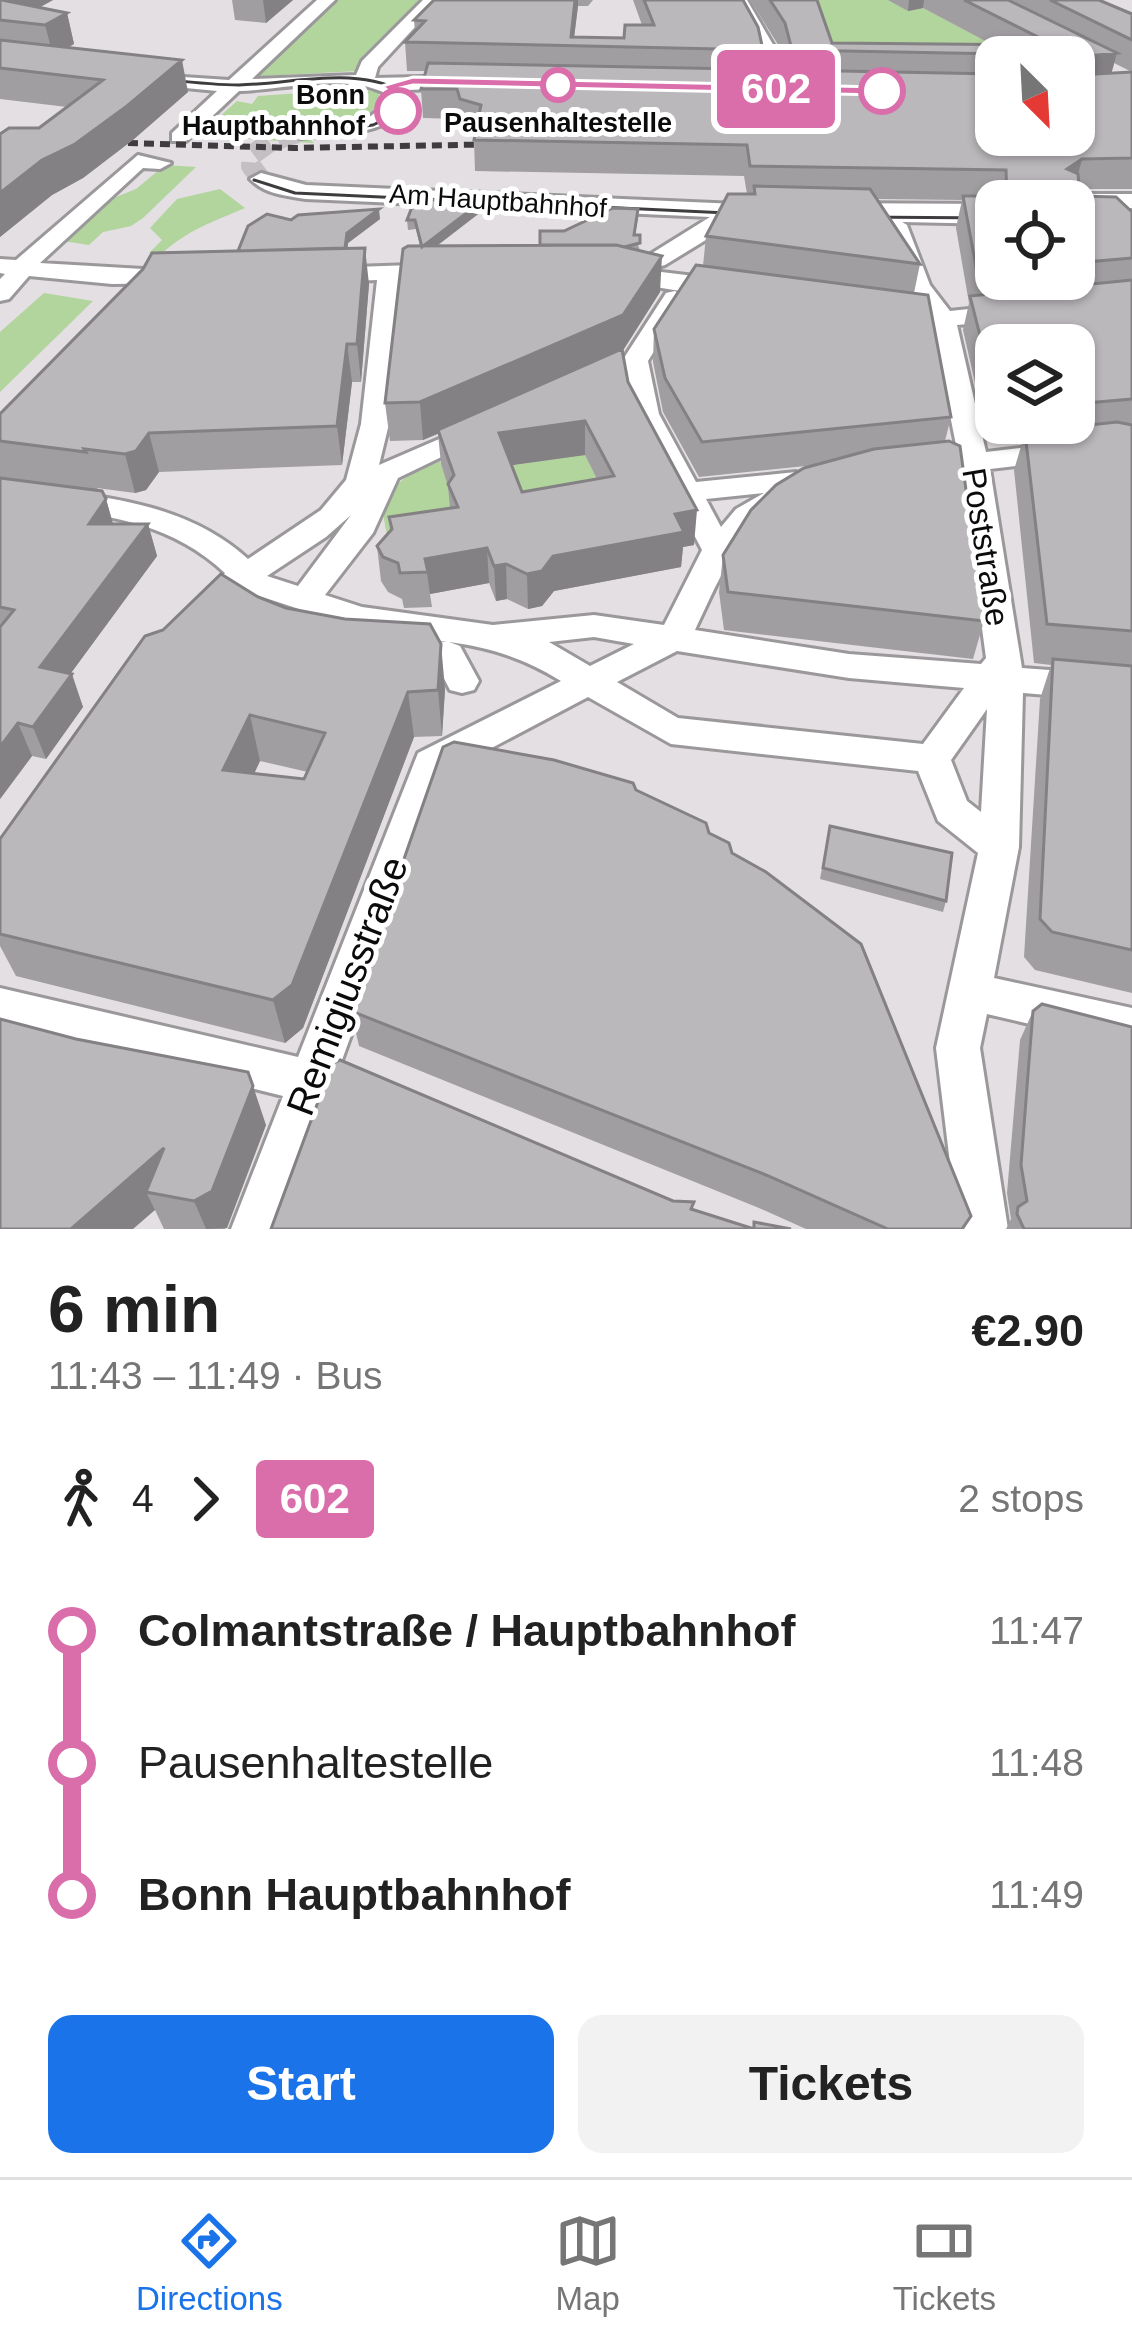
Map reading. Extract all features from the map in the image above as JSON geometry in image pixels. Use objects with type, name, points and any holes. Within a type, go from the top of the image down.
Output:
[{"type":"street","points":[[179,136],[327,0]]},
{"type":"street","points":[[364,81],[369,65],[433,0]]},
{"type":"street","points":[[739,0],[769,53],[779,89]]},
{"type":"street","points":[[118,75],[233,86],[477,82]]},
{"type":"street","points":[[301,132],[388,117],[405,98],[389,86]]},
{"type":"street","points":[[0,294],[13,267],[138,161],[160,163]]},
{"type":"street","name":"Am Hauptbahnhof","points":[[261,179],[278,188],[307,191],[510,198],[619,209],[975,214]]},
{"type":"street","points":[[1095,206],[1125,214]]},
{"type":"street","name":"Am Hauptbahnhof","points":[[685,281],[609,269],[657,260],[759,211]]},
{"type":"street","name":"Poststraße","points":[[901,230],[933,300],[974,462],[1000,671],[999,848],[958,1048],[983,1224]]},
{"type":"street","points":[[13,267],[112,277],[211,278]]},
{"type":"street","points":[[296,276],[461,269]]},
{"type":"street","points":[[304,600],[358,533],[374,476],[367,437],[375,424],[390,273]]},
{"type":"street","points":[[604,376],[635,362],[685,281],[755,292]]},
{"type":"street","points":[[872,309],[933,300],[1033,310]]},
{"type":"street","points":[[635,362],[645,414],[687,492],[710,562]]},
{"type":"street","points":[[207,603],[255,580],[374,476],[496,424]]},
{"type":"street","points":[[920,467],[1132,444]]},
{"type":"street","points":[[587,682],[675,638],[710,562],[747,516],[826,478],[687,492]]},
{"type":"street","points":[[0,492],[161,517],[217,548],[255,580],[360,618],[493,637],[594,626],[784,658],[1000,671],[1132,689]]},
{"type":"street","points":[[255,580],[238,604],[284,629]]},
{"type":"street","points":[[493,637],[538,651],[671,731],[932,759]]},
{"type":"street","points":[[352,649],[448,654],[462,681]]},
{"type":"street","points":[[932,759],[1000,671]]},
{"type":"street","name":"Remigiusstraße","points":[[256,1229],[330,1070],[440,759],[587,682]]},
{"type":"street","points":[[932,759],[951,810],[999,848]]},
{"type":"street","points":[[972,992],[1132,1028]]},
{"type":"street","points":[[0,1007],[330,1070]]},
{"type":"green space","points":[[333,0],[428,0],[358,71],[246,77]]},
{"type":"green space","points":[[787,0],[912,0],[908,10],[923,8],[977,36],[975,59],[814,71]]},
{"type":"green space","points":[[359,89],[377,92],[386,103],[357,119],[296,125],[314,143],[198,136],[237,101],[252,104],[258,96]]},
{"type":"green space","points":[[165,165],[196,167],[131,226],[103,232],[89,245],[57,240],[96,205],[136,189]]},
{"type":"green space","points":[[220,189],[245,208],[211,222],[161,254],[149,253],[162,240],[150,228],[177,199]]},
{"type":"green space","points":[[44,293],[93,301],[0,392],[0,332]]},
{"type":"green space","points":[[590,454],[604,481],[532,525],[499,467]]},
{"type":"green space","points":[[440,461],[458,513],[389,540],[384,510],[393,488]]},
{"type":"building","points":[[0,0],[67,13],[45,25],[0,20]]},
{"type":"building","points":[[434,0],[575,0],[571,37],[624,38],[625,25],[654,25],[644,0],[743,0],[758,27],[763,50],[405,42],[425,21],[414,20]]},
{"type":"building","points":[[770,0],[817,0],[832,43],[975,44],[975,53],[792,50],[785,23]]},
{"type":"building","points":[[964,0],[1008,0],[1082,36],[1036,36]]},
{"type":"building","points":[[1050,0],[1099,0],[1132,14],[1132,40]]},
{"type":"building","points":[[0,40],[182,60],[75,144],[42,160],[0,193],[0,134],[9,128],[39,128],[103,80],[0,68]]},
{"type":"building","points":[[1095,42],[1117,53],[1095,55]]},
{"type":"building","points":[[428,63],[975,74],[975,156],[1095,156],[1095,74],[1132,72],[1132,158],[1082,159],[1067,169],[1078,174],[1079,180],[1006,180],[1006,170],[750,166],[747,145],[474,140],[481,105],[460,99],[457,89],[421,89]]},
{"type":"building","points":[[754,186],[870,189],[920,264],[706,236],[728,194],[755,194]]},
{"type":"building","points":[[963,196],[975,196],[975,261]]},
{"type":"building","points":[[1095,196],[1116,197],[1132,212],[1132,258],[1095,261]]},
{"type":"building","points":[[415,199],[481,202],[422,247],[415,220],[407,220]]},
{"type":"building","points":[[613,208],[638,209],[634,235],[640,235],[640,243],[624,247],[540,245],[540,231],[564,231]]},
{"type":"building","points":[[379,209],[347,233],[345,248],[238,251],[248,226],[267,214],[291,220],[298,215]]},
{"type":"building","points":[[616,245],[662,256],[623,315],[420,402],[385,403],[403,249]]},
{"type":"building","points":[[365,248],[357,344],[347,344],[337,426],[149,433],[136,451],[125,454],[0,441],[0,414],[143,269],[152,253]]},
{"type":"building","points":[[696,265],[928,295],[951,417],[702,442],[665,378],[654,329]]},
{"type":"building","points":[[1132,280],[1132,399],[1095,402],[1095,324],[977,324],[970,296],[975,300],[1095,300],[1095,284]]},
{"type":"building","points":[[622,349],[628,382],[697,510],[675,514],[684,532],[553,556],[542,571],[527,574],[506,564],[494,566],[487,548],[425,559],[428,572],[400,573],[398,563],[383,557],[377,546],[392,529],[389,517],[458,507],[448,484],[454,475],[438,430]],"holes":[[[585,421],[614,476],[522,492],[499,433]]]},
{"type":"building","points":[[1095,424],[1132,425],[1132,631],[1047,624],[1026,444],[1095,444]]},
{"type":"building","points":[[949,441],[960,446],[984,621],[728,592],[723,555],[751,510],[776,485],[804,468],[874,449]]},
{"type":"building","points":[[0,478],[102,491],[106,499],[89,524],[148,524],[40,667],[72,674],[33,727],[18,723],[0,747],[0,627],[14,610],[0,607]]},
{"type":"building","points":[[221,574],[286,608],[345,619],[430,624],[441,644],[438,690],[408,692],[292,985],[273,1000],[0,934],[0,839],[145,636],[163,630]],"holes":[[[250,715],[325,733],[304,779],[223,770]]]},
{"type":"building","points":[[1053,659],[1132,666],[1132,950],[1052,932],[1040,919]]},
{"type":"building","points":[[454,742],[554,760],[633,783],[636,790],[706,823],[709,833],[729,843],[732,853],[766,872],[861,944],[971,1216],[962,1229],[888,1229],[766,1175],[351,1011],[443,747]]},
{"type":"building","points":[[830,826],[952,853],[946,901],[823,868]]},
{"type":"building","points":[[1042,1004],[1132,1027],[1132,1229],[1024,1229],[1017,1214],[1027,1201],[1021,1165],[1033,1011]]},
{"type":"building","points":[[0,1019],[76,1039],[248,1072],[253,1086],[212,1191],[194,1201],[146,1192],[164,1148],[71,1229],[0,1229]]},
{"type":"building","points":[[340,1060],[673,1201],[694,1202],[691,1209],[754,1229],[271,1229],[326,1080],[333,1063]]},
{"type":"building","points":[[754,1222],[791,1229],[754,1229]]},
{"type":"tunnel","points":[[261,179],[251,166],[252,155],[270,142],[301,132]]},
{"type":"tram line","points":[[152,78],[239,85],[347,78],[369,80],[409,95],[406,109],[373,125],[305,134]]},
{"type":"tram line","points":[[254,180],[295,193],[749,214]]},
{"type":"tram line","points":[[857,217],[975,218]]},
{"type":"railway","points":[[96,142],[293,148],[510,144]]},
{"type":"bus line","name":"602","points":[[398,111],[405,98],[389,86],[413,81],[882,91]]},
{"type":"place","name":"Pausenhaltestelle","points":[[558,85]]},
{"type":"place","name":"Bonn Hauptbahnhof","points":[[398,111]]}]
